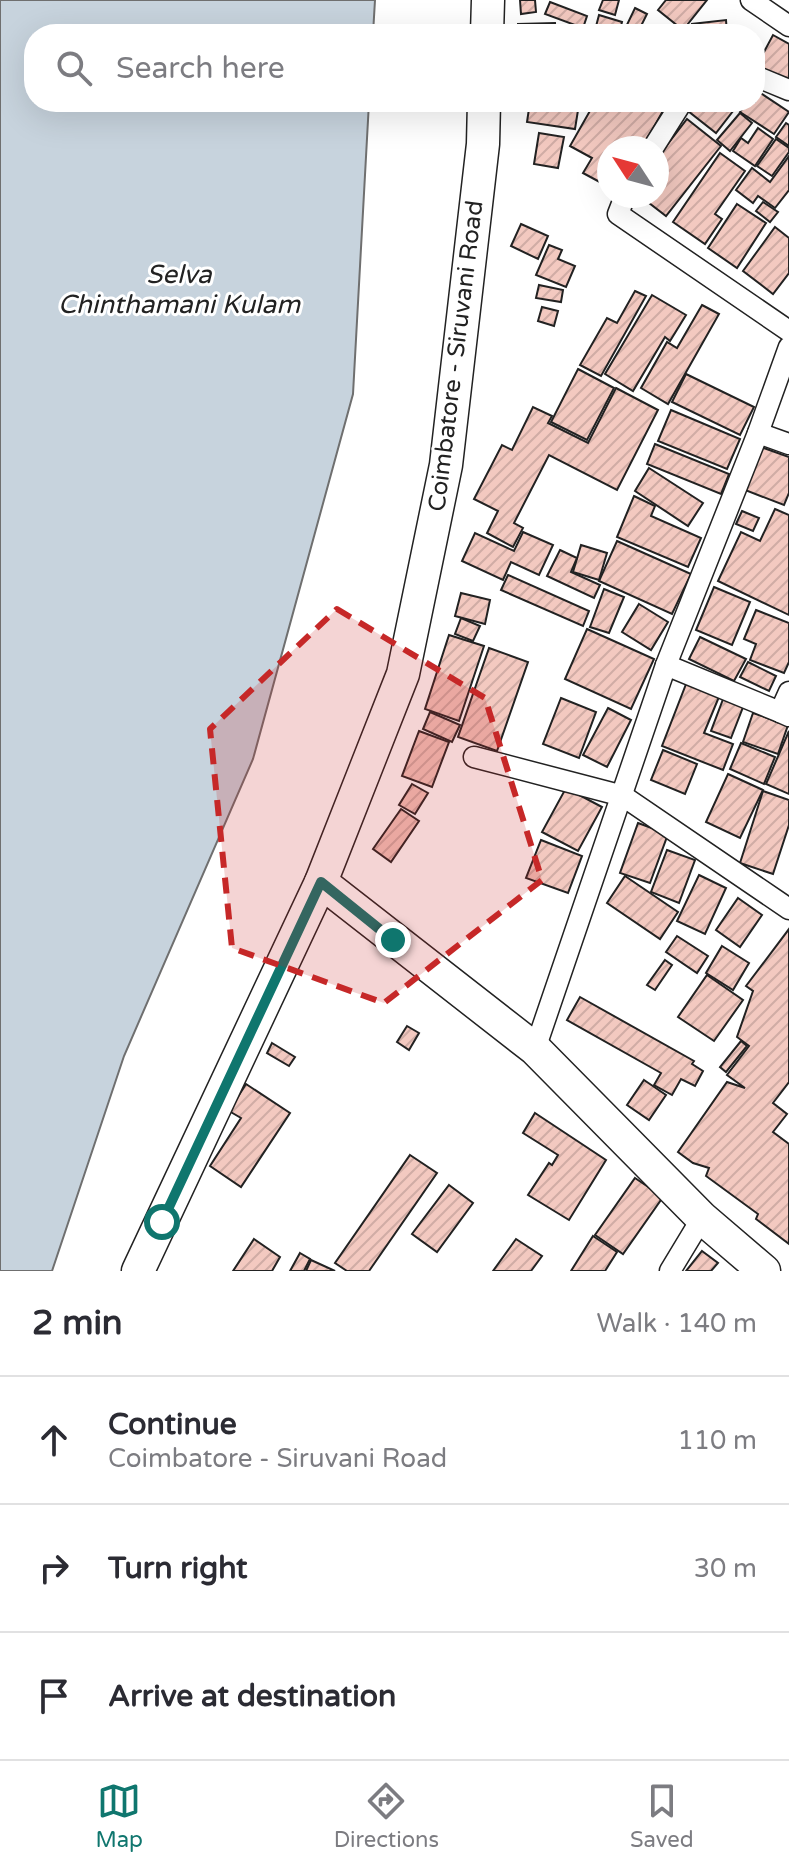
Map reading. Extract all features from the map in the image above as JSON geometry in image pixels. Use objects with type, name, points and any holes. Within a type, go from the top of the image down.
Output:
[{"type":"main road","points":[[487,24],[488,0]]},
{"type":"main road","name":"Coimbatore - Siruvani Road","points":[[138,1271],[321,882],[403,674],[446,465],[483,144],[484,112]]},
{"type":"main road","points":[[321,882],[535,1049],[702,1218],[764,1271]]},
{"type":"street","points":[[751,0],[789,26]]},
{"type":"street","points":[[765,80],[789,90]]},
{"type":"street","points":[[661,136],[676,112]]},
{"type":"street","points":[[620,208],[618,214],[789,331]]},
{"type":"street","points":[[535,1049],[666,665],[789,347]]},
{"type":"street","points":[[758,433],[789,444]]},
{"type":"street","points":[[666,665],[785,714],[789,692]]},
{"type":"street","points":[[474,757],[623,796],[789,909]]},
{"type":"street","points":[[670,1271],[702,1218]]},
{"type":"highlighted area","points":[[337,609],[485,698],[542,880],[384,1003],[232,948],[210,729]]},
{"type":"water","name":"Selva Chinthamani Kulam","points":[[0,0],[375,0],[374,24],[24,24],[24,112],[368,112],[353,394],[253,759],[124,1056],[52,1271],[0,1271]]},
{"type":"building","points":[[520,0],[535,0],[536,12],[521,14]]},
{"type":"building","points":[[603,0],[619,0],[615,15],[599,10]]},
{"type":"building","points":[[666,0],[707,0],[688,24],[676,24],[658,10]]},
{"type":"building","points":[[550,2],[587,16],[584,24],[572,24],[545,14]]},
{"type":"building","points":[[635,8],[647,14],[642,24],[627,24]]},
{"type":"building","points":[[599,15],[622,22],[622,24],[597,24]]},
{"type":"building","points":[[726,20],[726,24],[692,24]]},
{"type":"building","points":[[773,35],[789,44],[789,86],[765,73],[765,50]]},
{"type":"building","points":[[765,96],[789,112],[774,134],[740,112],[765,112]]},
{"type":"building","points":[[528,112],[578,112],[575,129],[527,122]]},
{"type":"building","points":[[589,112],[662,112],[649,136],[597,136],[597,181],[583,173],[592,158],[570,146]]},
{"type":"building","points":[[689,112],[732,112],[716,133]]},
{"type":"building","points":[[740,113],[752,123],[730,151],[717,140]]},
{"type":"building","points":[[687,119],[721,146],[666,216],[656,208],[669,208],[669,142]]},
{"type":"building","points":[[786,123],[789,125],[789,146],[776,137]]},
{"type":"building","points":[[758,128],[773,139],[755,166],[733,151],[741,138],[748,143]]},
{"type":"building","points":[[539,133],[564,137],[558,168],[534,164]]},
{"type":"building","points":[[776,139],[789,148],[789,152],[772,176],[757,166]]},
{"type":"building","points":[[720,153],[745,171],[715,214],[722,219],[705,244],[673,222]]},
{"type":"building","points":[[789,156],[789,190],[775,208],[758,196],[753,203],[736,190],[752,168],[770,182]]},
{"type":"building","points":[[763,202],[778,212],[770,222],[756,211]]},
{"type":"building","points":[[737,204],[766,223],[737,268],[708,248]]},
{"type":"building","points":[[521,224],[548,236],[538,259],[511,246]]},
{"type":"building","points":[[775,227],[789,238],[789,273],[773,294],[743,271]]},
{"type":"building","points":[[549,245],[562,250],[558,259],[575,266],[566,287],[536,275]]},
{"type":"building","points":[[539,285],[563,290],[561,302],[536,298]]},
{"type":"building","points":[[635,291],[646,296],[601,376],[580,365],[607,318],[617,323]]},
{"type":"building","points":[[652,295],[686,315],[670,341],[665,337],[633,391],[605,374]]},
{"type":"building","points":[[702,305],[719,314],[668,404],[641,388],[667,342],[677,348]]},
{"type":"building","points":[[542,307],[558,311],[554,326],[538,321]]},
{"type":"building","points":[[578,369],[614,388],[587,440],[551,422]]},
{"type":"building","points":[[686,374],[754,407],[740,435],[672,402]]},
{"type":"building","points":[[616,388],[658,410],[617,490],[549,455],[514,523],[523,528],[513,547],[487,533],[498,511],[474,499],[502,445],[512,450],[533,407],[552,416],[548,423],[588,443]]},
{"type":"building","points":[[671,410],[740,439],[727,469],[658,441]]},
{"type":"building","points":[[655,444],[729,474],[721,494],[647,464]]},
{"type":"building","points":[[761,447],[789,457],[789,493],[784,505],[745,490]]},
{"type":"building","points":[[649,468],[703,503],[688,526],[635,491]]},
{"type":"building","points":[[634,496],[655,506],[651,516],[701,538],[688,567],[617,537]]},
{"type":"building","points":[[775,509],[789,515],[789,615],[718,581],[741,532],[760,541]]},
{"type":"building","points":[[742,511],[759,518],[753,531],[736,524]]},
{"type":"building","points":[[523,532],[553,545],[539,575],[511,562],[503,580],[462,561],[475,533],[514,551]]},
{"type":"building","points":[[617,541],[691,574],[672,614],[599,581]]},
{"type":"building","points":[[581,545],[607,553],[599,580],[573,572]]},
{"type":"building","points":[[560,550],[577,558],[571,572],[600,585],[594,598],[547,576]]},
{"type":"building","points":[[508,575],[589,611],[583,626],[501,590]]},
{"type":"building","points":[[714,587],[750,602],[732,645],[696,630]]},
{"type":"building","points":[[604,589],[624,597],[609,633],[590,627]]},
{"type":"building","points":[[461,593],[490,600],[485,624],[455,616]]},
{"type":"building","points":[[639,604],[668,622],[651,650],[622,632]]},
{"type":"building","points":[[756,610],[789,623],[789,662],[784,673],[750,660],[756,644],[744,639]]},
{"type":"building","points":[[461,618],[480,626],[473,641],[455,634]]},
{"type":"building","points":[[587,629],[654,659],[631,709],[565,679]]},
{"type":"building","points":[[449,635],[484,646],[459,721],[425,709]]},
{"type":"building","points":[[700,637],[746,659],[734,681],[689,659]]},
{"type":"building","points":[[489,648],[528,662],[497,751],[458,737]]},
{"type":"building","points":[[748,662],[776,676],[769,691],[740,677]]},
{"type":"building","points":[[688,679],[721,692],[704,733],[733,744],[723,770],[662,746]]},
{"type":"building","points":[[725,694],[745,702],[731,738],[711,731]]},
{"type":"building","points":[[561,698],[596,712],[579,758],[543,744]]},
{"type":"building","points":[[608,708],[631,720],[607,767],[583,755]]},
{"type":"building","points":[[430,712],[460,725],[452,742],[423,729]]},
{"type":"building","points":[[753,713],[788,725],[778,754],[743,742]]},
{"type":"building","points":[[419,731],[449,742],[432,787],[402,776]]},
{"type":"building","points":[[789,731],[789,794],[766,784]]},
{"type":"building","points":[[741,743],[775,757],[764,784],[730,769]]},
{"type":"building","points":[[663,750],[697,764],[685,794],[651,780]]},
{"type":"building","points":[[728,774],[763,790],[740,838],[706,822]]},
{"type":"building","points":[[412,784],[428,793],[415,814],[399,805]]},
{"type":"building","points":[[566,788],[602,807],[578,851],[542,832]]},
{"type":"building","points":[[763,791],[789,800],[789,825],[773,874],[740,863]]},
{"type":"building","points":[[401,809],[419,821],[391,862],[373,849]]},
{"type":"building","points":[[638,823],[668,834],[650,883],[620,873]]},
{"type":"building","points":[[541,840],[582,856],[568,893],[526,878]]},
{"type":"building","points":[[667,850],[695,860],[679,903],[651,892]]},
{"type":"building","points":[[699,875],[726,888],[705,934],[677,921]]},
{"type":"building","points":[[625,876],[678,912],[660,939],[607,903]]},
{"type":"building","points":[[738,898],[762,915],[740,947],[716,930]]},
{"type":"building","points":[[789,929],[789,1082],[773,1103],[787,1114],[773,1132],[789,1144],[789,1244],[756,1219],[758,1214],[706,1176],[709,1168],[693,1163],[678,1152],[727,1082],[745,1088],[727,1075],[749,1046],[737,1037],[753,991],[746,986]]},
{"type":"building","points":[[677,936],[708,956],[697,973],[666,952]]},
{"type":"building","points":[[722,946],[749,963],[733,990],[706,973]]},
{"type":"building","points":[[665,960],[672,965],[655,990],[647,985]]},
{"type":"building","points":[[707,975],[743,1000],[714,1041],[678,1017]]},
{"type":"building","points":[[580,997],[694,1061],[692,1064],[703,1071],[695,1086],[681,1079],[672,1095],[654,1085],[661,1073],[567,1020]]},
{"type":"building","points":[[407,1026],[419,1033],[409,1050],[397,1042]]},
{"type":"building","points":[[741,1041],[747,1046],[726,1072],[720,1067]]},
{"type":"building","points":[[272,1043],[295,1057],[289,1066],[267,1053]]},
{"type":"building","points":[[644,1080],[666,1095],[649,1120],[627,1105]]},
{"type":"building","points":[[246,1084],[290,1113],[241,1187],[210,1166],[241,1118],[229,1111]]},
{"type":"building","points":[[535,1113],[606,1160],[569,1220],[528,1195],[558,1155],[523,1133]]},
{"type":"building","points":[[410,1155],[437,1173],[369,1271],[347,1271],[335,1263]]},
{"type":"building","points":[[635,1178],[663,1197],[623,1254],[595,1235]]},
{"type":"building","points":[[449,1185],[473,1203],[437,1252],[412,1234]]},
{"type":"building","points":[[593,1236],[617,1252],[605,1271],[571,1271]]},
{"type":"building","points":[[254,1239],[280,1257],[272,1271],[233,1271]]},
{"type":"building","points":[[516,1239],[542,1256],[531,1271],[493,1271]]},
{"type":"building","points":[[702,1251],[718,1263],[711,1271],[686,1271]]},
{"type":"building","points":[[300,1253],[310,1259],[304,1271],[290,1271]]},
{"type":"building","points":[[311,1260],[335,1271],[306,1271]]},
{"type":"route","points":[[162,1222],[321,882],[393,940]]}]
